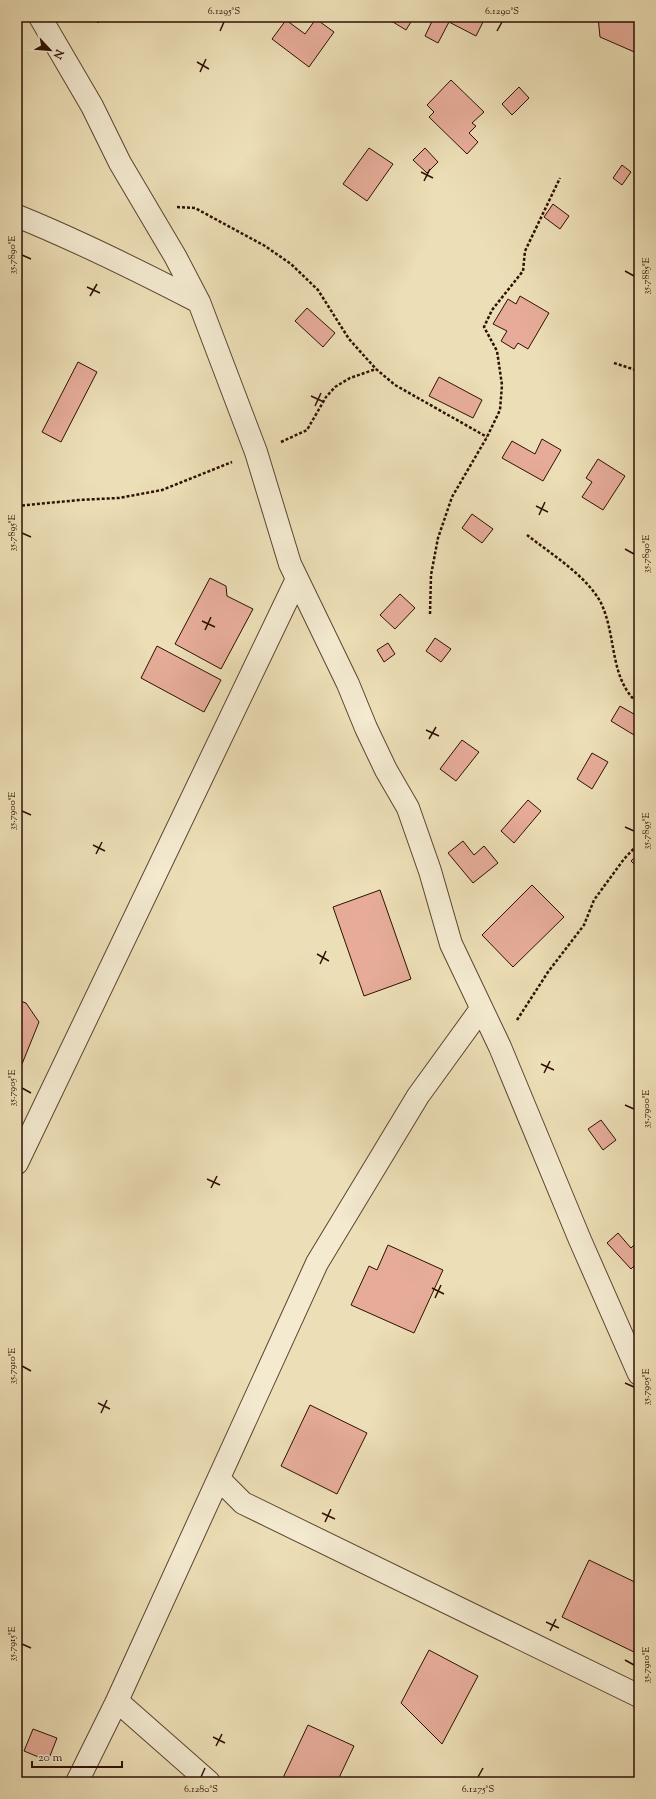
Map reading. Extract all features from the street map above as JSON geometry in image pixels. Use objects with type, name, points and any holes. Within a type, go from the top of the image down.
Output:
[{"type":"street","points":[[40,17],[92,106],[120,163],[175,256],[199,302],[256,452],[290,564],[348,684],[366,728],[386,770],[408,808],[430,871],[451,944],[500,1046],[574,1226],[639,1374]]},
{"type":"street","points":[[17,216],[90,247],[199,302]]},
{"type":"street","points":[[17,1163],[297,579]]},
{"type":"street","points":[[77,1782],[117,1701],[317,1263],[418,1096],[481,1009]]},
{"type":"street","points":[[219,1480],[243,1503],[639,1696]]},
{"type":"street","points":[[117,1701],[209,1782]]},
{"type":"path","points":[[430,614],[431,575],[438,538],[452,497],[487,437],[500,410],[502,385],[497,351],[484,327],[492,310],[523,272],[525,251],[560,178]]},
{"type":"path","points":[[144,205],[195,208],[265,246],[291,264],[318,290],[349,339],[376,370],[395,385],[487,437]]},
{"type":"path","points":[[614,363],[639,371]]},
{"type":"path","points":[[17,506],[119,498],[162,490],[305,432],[326,396],[335,387],[350,378],[376,370]]},
{"type":"path","points":[[527,535],[592,588],[601,604],[621,682],[631,698],[639,704]]},
{"type":"path","points":[[500,1046],[548,972],[584,925],[594,900],[624,859],[639,843]]},
{"type":"building","points":[[92,17],[103,17],[98,23]]},
{"type":"building","points":[[389,17],[414,17],[406,30],[388,19]]},
{"type":"building","points":[[434,17],[477,17],[484,20],[476,36],[449,22],[438,43],[425,36]]},
{"type":"building","points":[[598,17],[639,17],[639,54],[600,37]]},
{"type":"building","points":[[316,19],[334,32],[309,67],[272,39],[286,20],[305,34]]},
{"type":"building","points":[[451,80],[484,112],[472,123],[476,126],[469,133],[478,142],[467,154],[429,117],[434,112],[427,105]]},
{"type":"building","points":[[519,87],[529,98],[512,115],[502,104]]},
{"type":"building","points":[[369,148],[393,164],[367,201],[343,184]]},
{"type":"building","points":[[425,148],[438,162],[427,173],[413,160]]},
{"type":"building","points":[[622,165],[631,172],[622,185],[613,178]]},
{"type":"building","points":[[553,204],[569,216],[560,229],[544,217]]},
{"type":"building","points":[[639,217],[639,227],[636,225]]},
{"type":"building","points":[[520,296],[549,313],[528,349],[518,343],[514,349],[501,341],[507,331],[493,324],[508,299],[516,304]]},
{"type":"building","points":[[307,308],[335,333],[323,347],[295,321]]},
{"type":"building","points":[[78,362],[97,372],[61,442],[42,432]]},
{"type":"building","points":[[439,377],[482,400],[473,418],[429,396]]},
{"type":"building","points":[[542,439],[561,450],[543,481],[502,458],[512,441],[535,454]]},
{"type":"building","points":[[598,459],[625,476],[603,510],[582,497],[592,482],[586,478]]},
{"type":"building","points":[[472,514],[493,529],[482,543],[462,528]]},
{"type":"building","points":[[210,578],[226,586],[227,596],[253,609],[221,669],[175,644]]},
{"type":"building","points":[[400,594],[415,608],[395,629],[380,615]]},
{"type":"building","points":[[435,638],[451,649],[441,662],[426,651]]},
{"type":"building","points":[[388,643],[395,654],[384,662],[377,650]]},
{"type":"building","points":[[157,646],[221,680],[204,712],[141,678]]},
{"type":"building","points":[[620,706],[639,717],[639,738],[611,721]]},
{"type":"building","points":[[462,740],[479,752],[456,781],[440,769]]},
{"type":"building","points":[[592,753],[608,762],[592,789],[577,779]]},
{"type":"building","points":[[528,800],[541,811],[514,843],[501,831]]},
{"type":"building","points":[[463,841],[474,855],[484,846],[498,863],[473,883],[448,853]]},
{"type":"building","points":[[639,853],[639,869],[631,861]]},
{"type":"building","points":[[532,885],[564,917],[513,967],[482,935]]},
{"type":"building","points":[[380,890],[411,979],[364,996],[333,907]]},
{"type":"building","points":[[17,1000],[26,1003],[39,1022],[22,1064],[17,1062]]},
{"type":"building","points":[[601,1120],[616,1140],[603,1150],[588,1129]]},
{"type":"building","points":[[618,1233],[631,1248],[639,1240],[639,1261],[631,1269],[607,1243]]},
{"type":"building","points":[[388,1245],[443,1270],[414,1333],[351,1305],[369,1266],[377,1270]]},
{"type":"building","points":[[310,1405],[367,1433],[337,1494],[281,1466]]},
{"type":"building","points":[[589,1560],[639,1584],[639,1647],[636,1653],[562,1617]]},
{"type":"building","points":[[429,1650],[478,1676],[442,1744],[401,1703]]},
{"type":"building","points":[[308,1725],[354,1746],[337,1782],[281,1782]]},
{"type":"building","points":[[33,1729],[57,1738],[48,1761],[24,1751]]}]
